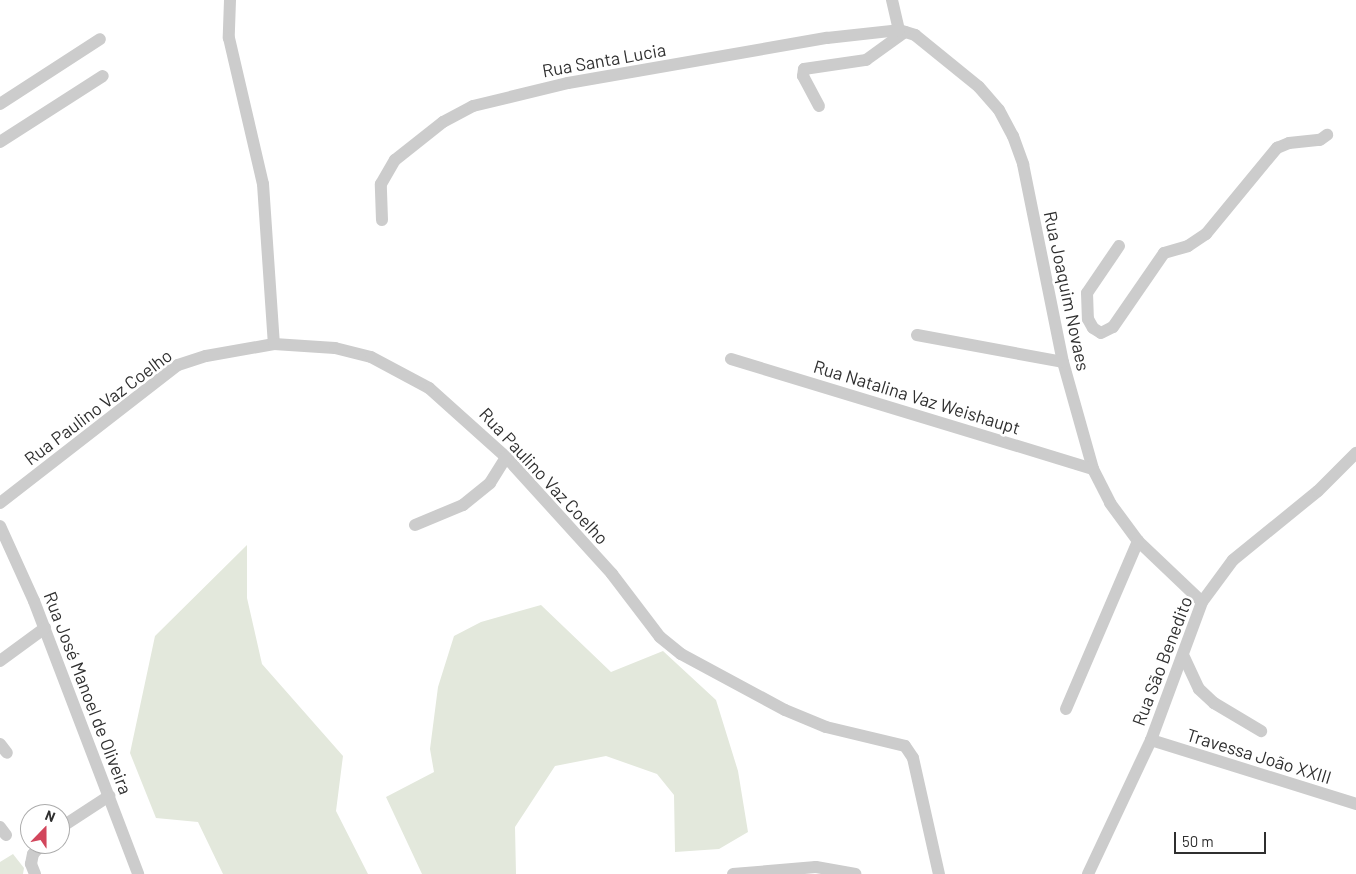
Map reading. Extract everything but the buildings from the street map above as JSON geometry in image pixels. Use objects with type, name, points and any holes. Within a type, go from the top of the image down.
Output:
[{"type":"street","points":[[230,0],[229,38],[263,184],[274,344]]},
{"type":"street","points":[[819,106],[803,76],[804,69],[866,60],[902,31],[892,0]]},
{"type":"street","name":"Rua Santa Lucia","points":[[382,220],[381,184],[395,160],[443,122],[473,106],[568,83],[827,38],[902,31]]},
{"type":"street","name":"Rua Joaquim Novaes","points":[[902,31],[915,35],[948,59],[979,87],[999,110],[1013,136],[1024,164],[1063,362],[1092,469],[1110,503],[1138,541],[1202,602]]},
{"type":"street","points":[[0,104],[100,39]]},
{"type":"street","points":[[0,142],[103,76]]},
{"type":"street","points":[[1118,246],[1087,292],[1088,319],[1093,328],[1101,333],[1113,328],[1164,253],[1188,246],[1206,234],[1277,148],[1290,143],[1320,140],[1327,135]]},
{"type":"street","points":[[917,335],[1063,362]]},
{"type":"street","name":"Rua Paulino Vaz Coelho","points":[[0,503],[178,365],[206,356],[274,344],[335,348],[371,357],[400,370],[429,388],[506,457],[612,574],[660,637],[681,654],[801,717],[826,727],[905,746],[912,758],[939,874]]},
{"type":"street","name":"Rua Natalina Vaz Weishaupt","points":[[731,360],[1092,469]]},
{"type":"street","name":"Rua São Benedito","points":[[1088,874],[1151,740],[1184,657],[1202,602],[1233,560],[1318,491],[1356,453]]},
{"type":"street","points":[[415,524],[463,504],[490,483],[506,457]]},
{"type":"street","name":"Rua José Manoel de Oliveira","points":[[0,526],[45,628],[138,874]]},
{"type":"street","points":[[1066,709],[1138,541]]},
{"type":"street","points":[[0,661],[45,628]]},
{"type":"street","points":[[1184,657],[1199,690],[1214,703],[1261,731]]},
{"type":"street","name":"Travessa João XXIII","points":[[1151,740],[1356,804]]},
{"type":"street","points":[[70,821],[109,796]]},
{"type":"street","points":[[33,854],[31,864],[35,874]]},
{"type":"street","points":[[733,874],[816,868],[855,874]]},
{"type":"shaded area","points":[[247,545],[247,598],[262,664],[343,756],[336,811],[368,874],[223,874],[198,822],[156,818],[130,753],[155,636]]},
{"type":"shaded area","points":[[541,605],[611,672],[663,651],[716,700],[738,771],[748,832],[719,849],[675,852],[674,795],[657,774],[606,756],[555,766],[515,827],[516,874],[422,874],[386,797],[434,772],[430,749],[438,687],[454,636],[481,622]]},
{"type":"shaded area","points":[[13,854],[24,868],[23,874],[0,874],[0,862]]}]
